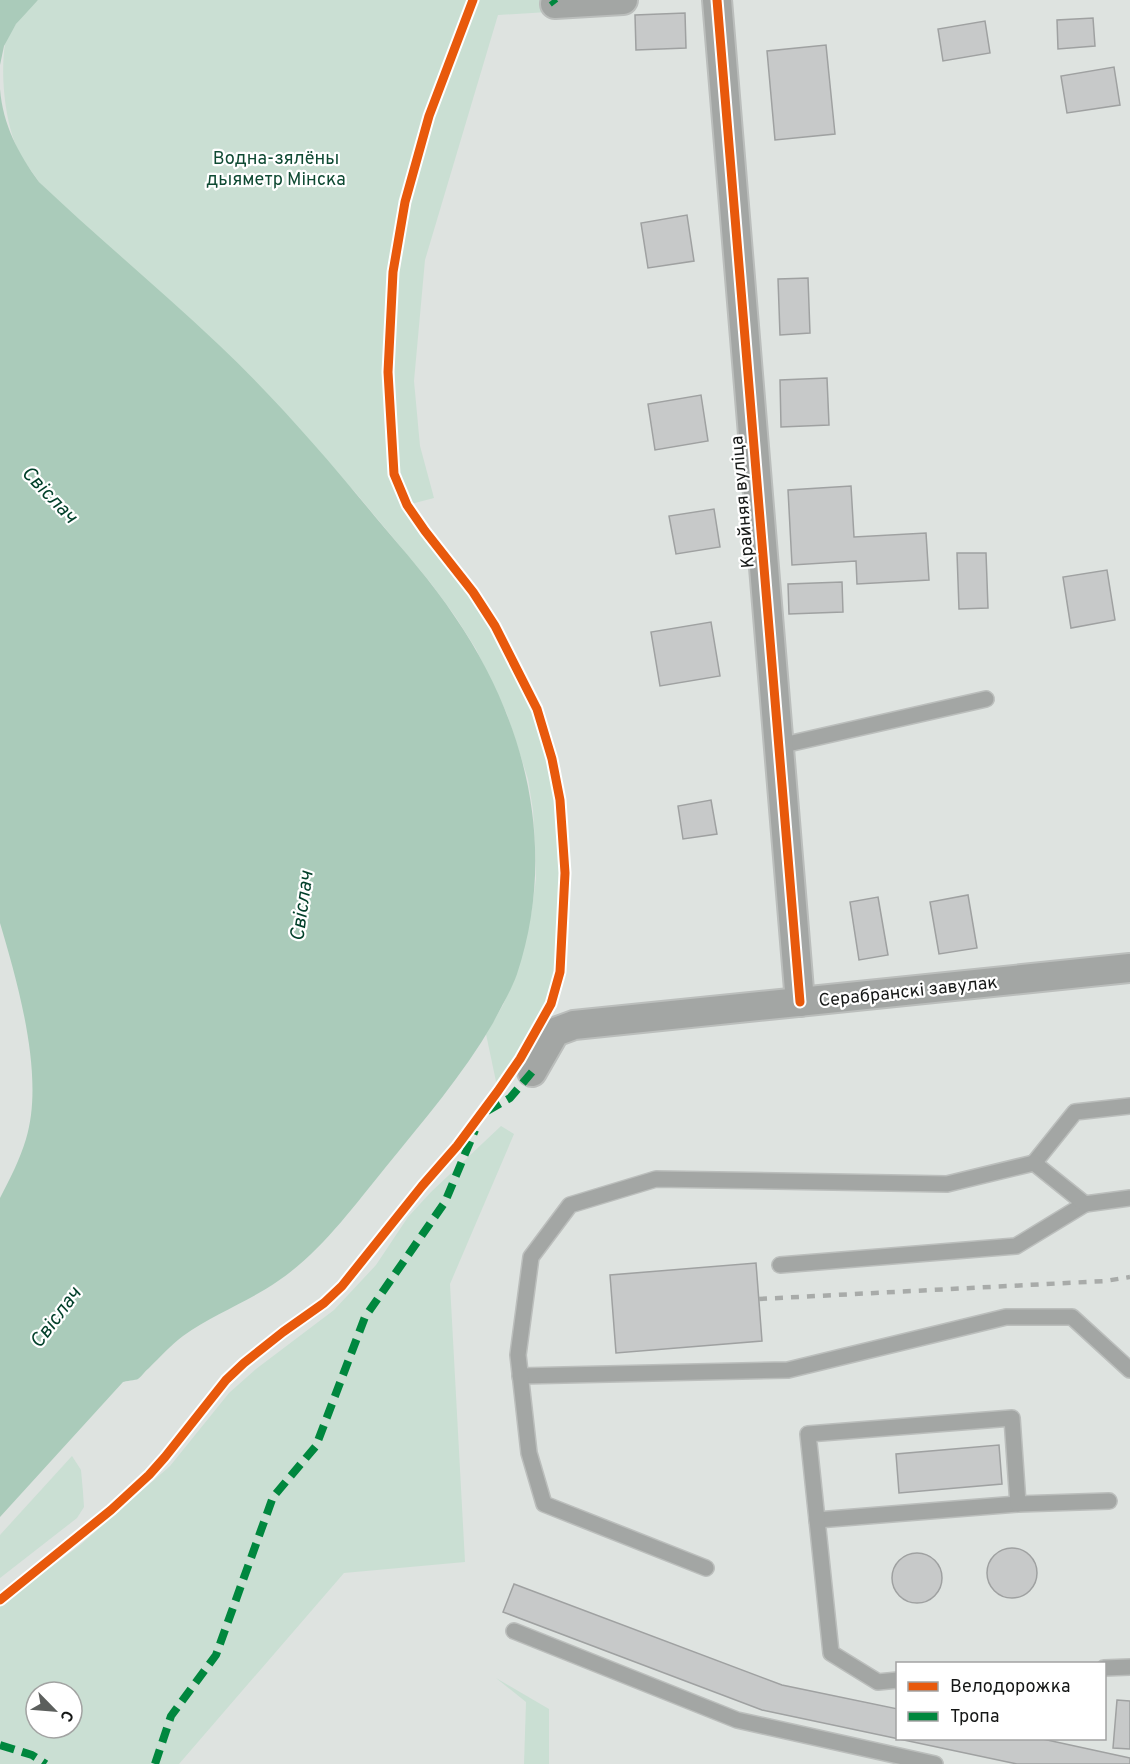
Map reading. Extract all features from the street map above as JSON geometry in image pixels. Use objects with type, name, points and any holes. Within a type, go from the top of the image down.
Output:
[{"type":"street","points":[[555,4],[623,0]]},
{"type":"street","name":"Крайняя вуліца","points":[[717,0],[800,1002]]},
{"type":"street","name":"Серабранскі завулак","points":[[532,1072],[555,1032],[574,1025],[1130,968]]},
{"type":"lane","points":[[779,746],[986,699]]},
{"type":"lane","points":[[706,1568],[544,1504],[529,1453],[518,1355],[531,1257],[570,1205],[656,1179],[947,1184],[1034,1163],[1076,1112],[1130,1106]]},
{"type":"lane","points":[[1034,1163],[1085,1204]]},
{"type":"lane","points":[[780,1265],[1016,1246],[1085,1204],[1130,1198]]},
{"type":"lane","points":[[520,1376],[788,1370],[1006,1317],[1072,1317],[1130,1370]]},
{"type":"lane","points":[[896,1680],[878,1682],[831,1653],[808,1434],[1012,1418],[1018,1504]]},
{"type":"lane","points":[[817,1520],[1018,1504],[1109,1501]]},
{"type":"lane","points":[[514,1631],[737,1720],[935,1764]]},
{"type":"lane","points":[[1106,1668],[1130,1666]]},
{"type":"green space","name":"Водна-зялёны дыяметр Мінска","points":[[38,0],[554,0],[548,12],[498,15],[425,260],[414,381],[420,446],[434,498],[407,505],[473,592],[495,626],[537,709],[552,759],[560,800],[565,873],[560,972],[551,1004],[520,1059],[498,1091],[486,1034],[515,978],[531,915],[536,879],[533,810],[528,779],[507,714],[476,649],[455,616],[430,582],[355,492],[39,182],[25,162],[12,134],[5,103],[3,72],[5,44],[23,15]]},
{"type":"green space","points":[[501,1126],[514,1134],[450,1284],[465,1562],[344,1573],[179,1764],[0,1764],[0,1605],[79,1546],[170,1466],[229,1393],[256,1369],[334,1310],[376,1265],[408,1217]]},
{"type":"green space","points":[[72,1456],[81,1470],[84,1507],[77,1518],[0,1578],[0,1535]]},
{"type":"green space","points":[[496,1678],[549,1709],[549,1764],[524,1764],[526,1702]]},
{"type":"water","points":[[0,0],[38,0],[16,24],[4,46],[0,65]]},
{"type":"water","name":"Свіслач","points":[[0,89],[8,127],[24,160],[39,182],[197,324],[261,386],[301,429],[418,567],[455,617],[480,657],[501,700],[517,744],[528,789],[534,835],[535,881],[529,928],[517,974],[493,1023],[469,1061],[442,1097],[348,1213],[322,1243],[294,1269],[267,1288],[183,1336],[138,1379],[123,1382],[0,1517],[0,1198],[26,1139],[31,1114],[32,1088],[27,1031],[0,923]]},
{"type":"building","points":[[685,13],[686,48],[636,50],[635,15]]},
{"type":"building","points":[[1093,18],[1095,46],[1058,49],[1057,20]]},
{"type":"building","points":[[985,21],[990,53],[943,61],[938,29]]},
{"type":"building","points":[[826,45],[835,134],[775,140],[767,51]]},
{"type":"building","points":[[1114,67],[1120,105],[1067,113],[1061,76]]},
{"type":"building","points":[[687,215],[694,261],[648,268],[641,223]]},
{"type":"building","points":[[808,278],[810,333],[780,335],[778,279]]},
{"type":"building","points":[[827,378],[829,425],[781,427],[780,380]]},
{"type":"building","points":[[701,395],[708,441],[655,450],[648,404]]},
{"type":"building","points":[[851,486],[854,537],[926,533],[929,580],[857,584],[856,561],[792,565],[788,490]]},
{"type":"building","points":[[714,509],[720,547],[676,554],[669,516]]},
{"type":"building","points":[[957,553],[986,553],[988,608],[959,609]]},
{"type":"building","points":[[1107,570],[1115,620],[1071,628],[1063,577]]},
{"type":"building","points":[[842,582],[843,612],[789,614],[788,584]]},
{"type":"building","points":[[711,622],[720,676],[660,686],[651,632]]},
{"type":"building","points":[[711,800],[717,834],[683,839],[678,806]]},
{"type":"building","points":[[968,895],[977,948],[939,954],[930,902]]},
{"type":"building","points":[[878,897],[888,955],[859,960],[850,902]]},
{"type":"building","points":[[756,1263],[762,1341],[616,1353],[610,1275]]},
{"type":"building","points":[[999,1445],[1002,1484],[899,1493],[896,1454]]},
{"type":"building","points":[[1007,1548],[1017,1548],[1030,1555],[1037,1568],[1037,1578],[1030,1591],[1017,1598],[1007,1598],[998,1594],[991,1587],[987,1578],[987,1568],[991,1559],[998,1552]]},
{"type":"building","points":[[912,1553],[922,1553],[935,1560],[942,1573],[942,1583],[935,1596],[922,1603],[912,1603],[903,1599],[896,1592],[892,1583],[892,1573],[896,1564],[903,1557]]},
{"type":"building","points":[[514,1584],[782,1685],[896,1709],[896,1738],[762,1710],[503,1612]]},
{"type":"building","points":[[1117,1700],[1130,1701],[1130,1749],[1113,1748]]},
{"type":"building","points":[[904,1740],[1047,1740],[1130,1758],[1130,1764],[1017,1764]]},
{"type":"railway","points":[[759,1299],[1105,1281],[1130,1277]]},
{"type":"marked path","points":[[552,0],[555,4]]},
{"type":"marked path","points":[[487,1111],[510,1098],[532,1072]]},
{"type":"marked path","points":[[155,1764],[171,1716],[216,1655],[273,1497],[316,1446],[365,1317],[445,1202],[475,1130]]},
{"type":"marked path","points":[[0,1745],[32,1755],[46,1764]]},
{"type":"cycle path","points":[[0,1600],[111,1510],[149,1475],[226,1380],[244,1363],[324,1303],[342,1286],[457,1146],[498,1091],[520,1059],[551,1004],[560,972],[565,873],[560,800],[552,759],[537,709],[495,626],[473,592],[407,505],[394,474],[388,372],[393,272],[405,202],[429,116],[473,0]]},
{"type":"cycle path","points":[[717,0],[800,1002]]}]
